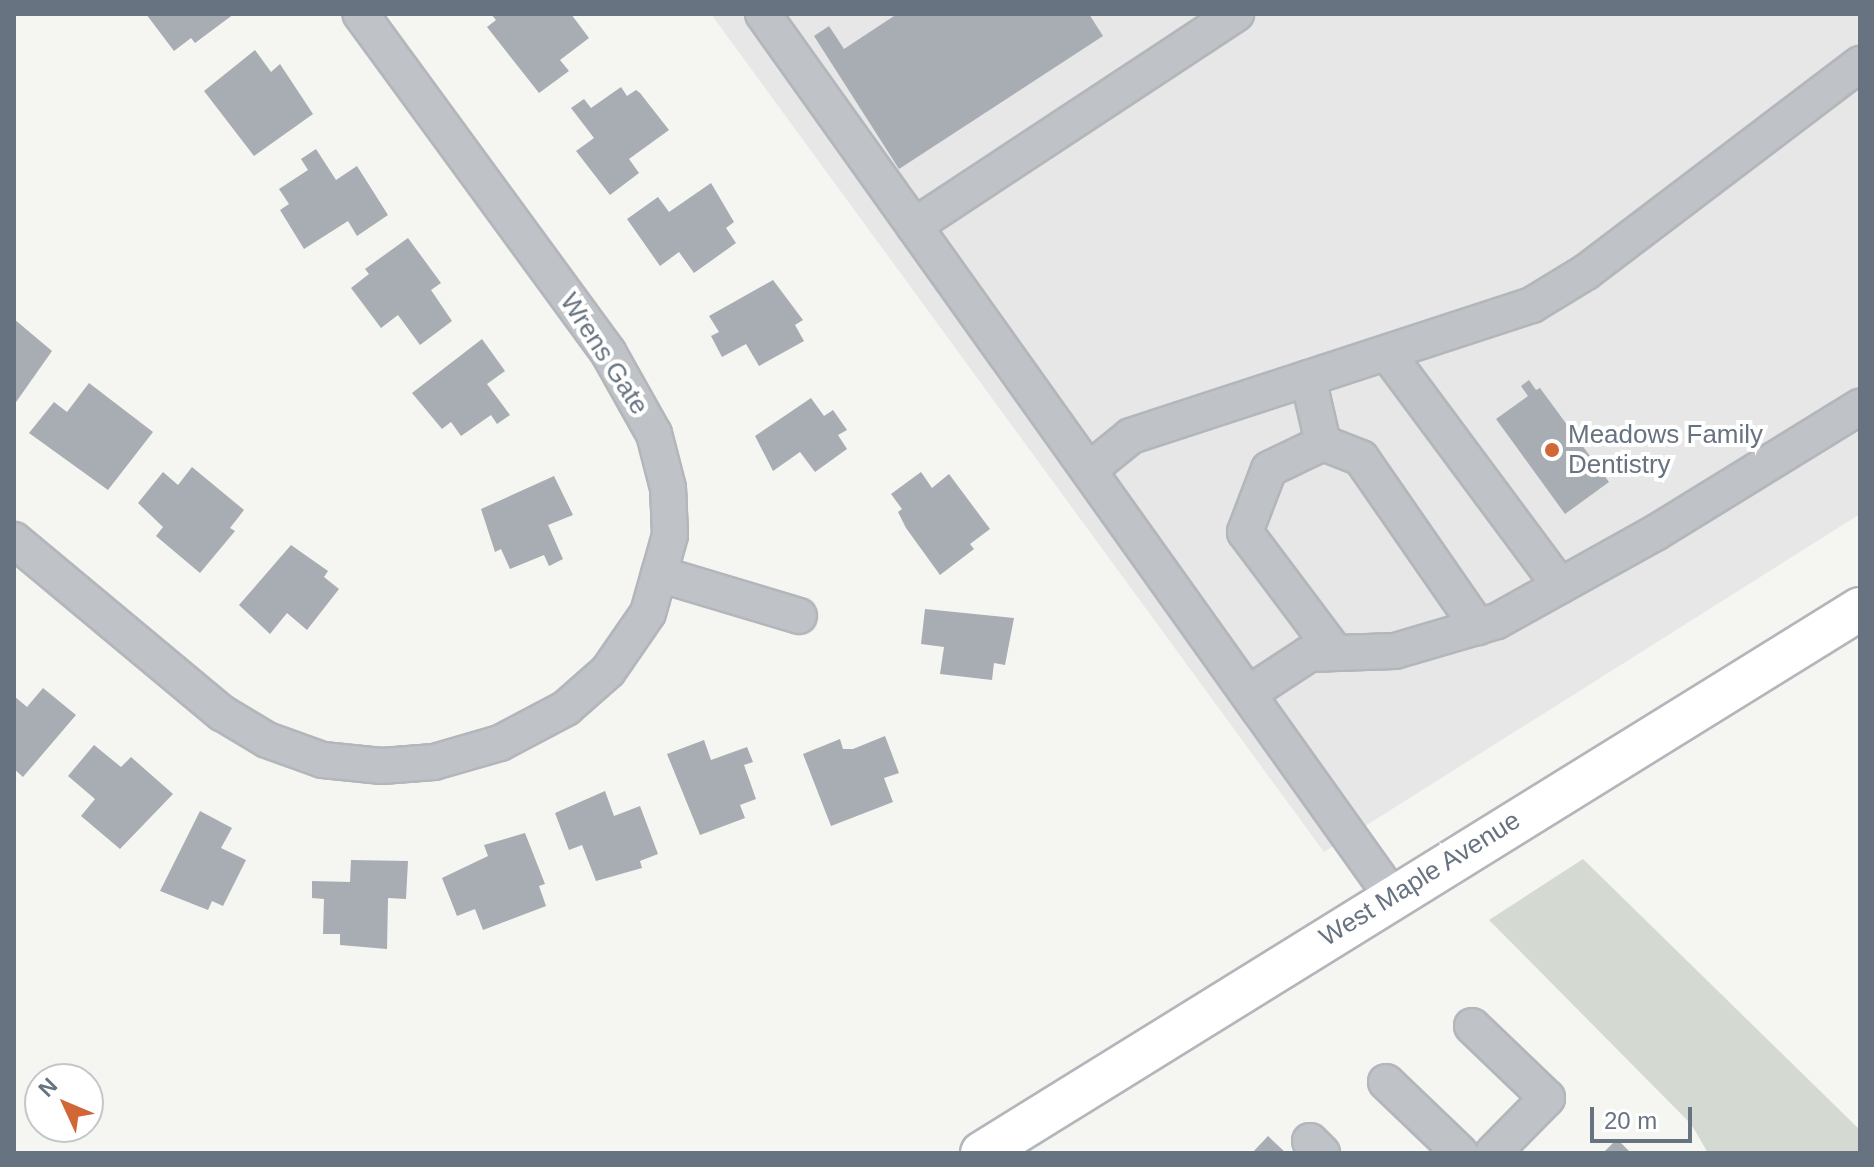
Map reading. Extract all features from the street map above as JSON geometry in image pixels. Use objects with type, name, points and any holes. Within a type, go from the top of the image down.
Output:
[{"type":"main road","name":"West Maple Avenue","points":[[982,1153],[1026,1142],[1392,896],[1860,609]]},
{"type":"street","name":"Wrens Gate","points":[[14,540],[222,713],[267,740],[323,760],[382,766],[434,762],[500,743],[566,708],[608,671],[648,613],[670,535],[668,488],[654,434],[634,392],[361,14]]},
{"type":"street","points":[[763,14],[1392,896]]},
{"type":"street","points":[[914,226],[1236,14]]},
{"type":"street","points":[[1089,470],[1131,436],[1532,305],[1586,272],[1860,64]]},
{"type":"street","points":[[1387,353],[1560,586]]},
{"type":"street","points":[[1308,378],[1323,443]]},
{"type":"street","points":[[1248,694],[1309,654],[1395,651],[1478,627],[1560,586],[1860,407]]},
{"type":"street","points":[[1335,652],[1245,532],[1269,469],[1323,443],[1361,458],[1478,627]]},
{"type":"street","points":[[659,574],[799,616]]},
{"type":"street","points":[[1472,1026],[1547,1098],[1493,1153]]},
{"type":"street","points":[[1386,1082],[1460,1153]]},
{"type":"shaded area","points":[[711,14],[1860,14],[1860,514],[1324,852]]},
{"type":"shaded area","points":[[1583,859],[1860,1130],[1860,1153],[1708,1153],[1691,1124],[1489,920]]},
{"type":"building","points":[[146,14],[234,14],[195,43],[191,38],[174,51]]},
{"type":"building","points":[[491,14],[571,14],[589,38],[560,60],[569,71],[539,93],[487,27],[496,20]]},
{"type":"building","points":[[897,14],[1089,14],[1103,36],[899,169],[814,36],[829,26],[844,49]]},
{"type":"building","points":[[255,50],[271,72],[280,64],[313,114],[254,156],[204,91]]},
{"type":"building","points":[[621,87],[627,96],[636,90],[640,93],[669,130],[629,159],[639,173],[610,195],[576,151],[594,138],[571,108],[584,99],[591,108]]},
{"type":"building","points":[[316,149],[336,180],[357,166],[388,215],[357,236],[348,221],[304,249],[280,210],[289,204],[279,189],[308,170],[301,159]]},
{"type":"building","points":[[711,183],[734,222],[726,228],[736,243],[694,273],[679,252],[660,266],[627,219],[658,197],[669,212]]},
{"type":"building","points":[[408,238],[441,283],[431,290],[452,321],[420,345],[398,315],[381,328],[351,288],[369,274],[365,269]]},
{"type":"building","points":[[773,280],[803,320],[795,325],[804,341],[759,366],[746,344],[722,357],[711,336],[719,332],[709,316]]},
{"type":"building","points":[[14,319],[52,351],[14,405]]},
{"type":"building","points":[[482,339],[505,371],[487,384],[510,415],[497,424],[491,415],[461,436],[451,422],[442,429],[412,393]]},
{"type":"building","name":"Meadows Family Dentistry","points":[[1529,380],[1536,390],[1540,388],[1609,482],[1565,514],[1496,419],[1528,396],[1521,386]]},
{"type":"building","points":[[89,383],[153,432],[108,490],[29,433],[54,402],[67,412]]},
{"type":"building","points":[[811,398],[824,416],[833,410],[847,430],[838,435],[847,449],[815,472],[800,452],[773,471],[755,436]]},
{"type":"building","points":[[192,467],[244,510],[230,528],[235,531],[200,573],[156,536],[163,527],[138,503],[163,472],[178,485]]},
{"type":"building","points":[[921,472],[932,488],[949,474],[990,529],[970,544],[974,549],[940,575],[906,528],[898,512],[902,509],[891,494]]},
{"type":"building","points":[[554,476],[573,515],[548,525],[563,559],[549,566],[544,555],[510,569],[501,549],[495,552],[481,509]]},
{"type":"building","points":[[291,545],[328,571],[324,577],[339,589],[307,630],[287,613],[270,634],[239,605]]},
{"type":"building","points":[[925,609],[1014,618],[1005,665],[994,663],[992,680],[940,674],[944,647],[921,644]]},
{"type":"building","points":[[43,688],[76,715],[23,777],[14,769],[14,696],[27,707]]},
{"type":"building","points":[[885,736],[899,773],[884,778],[893,802],[831,826],[803,754],[840,739],[843,749],[853,749]]},
{"type":"building","points":[[704,740],[711,760],[747,747],[753,762],[744,765],[756,799],[740,805],[745,818],[700,835],[667,754]]},
{"type":"building","points":[[94,745],[121,767],[131,757],[173,794],[120,849],[81,816],[95,799],[68,776]]},
{"type":"building","points":[[605,791],[614,816],[640,806],[658,854],[640,861],[642,868],[596,881],[582,845],[569,850],[555,813]]},
{"type":"building","points":[[200,811],[232,828],[221,848],[246,860],[223,906],[212,901],[208,910],[160,891]]},
{"type":"building","points":[[525,833],[545,884],[539,886],[546,906],[483,930],[475,909],[457,916],[442,878],[488,856],[484,845]]},
{"type":"building","points":[[351,860],[408,861],[406,899],[388,898],[387,949],[340,945],[340,934],[323,934],[324,899],[312,898],[312,881],[350,882]]},
{"type":"building","points":[[1268,1136],[1286,1153],[1252,1153]]},
{"type":"building","points":[[1617,1139],[1631,1153],[1603,1153]]},
{"type":"place","name":"Meadows Family Dentistry","points":[[1552,450]]}]
